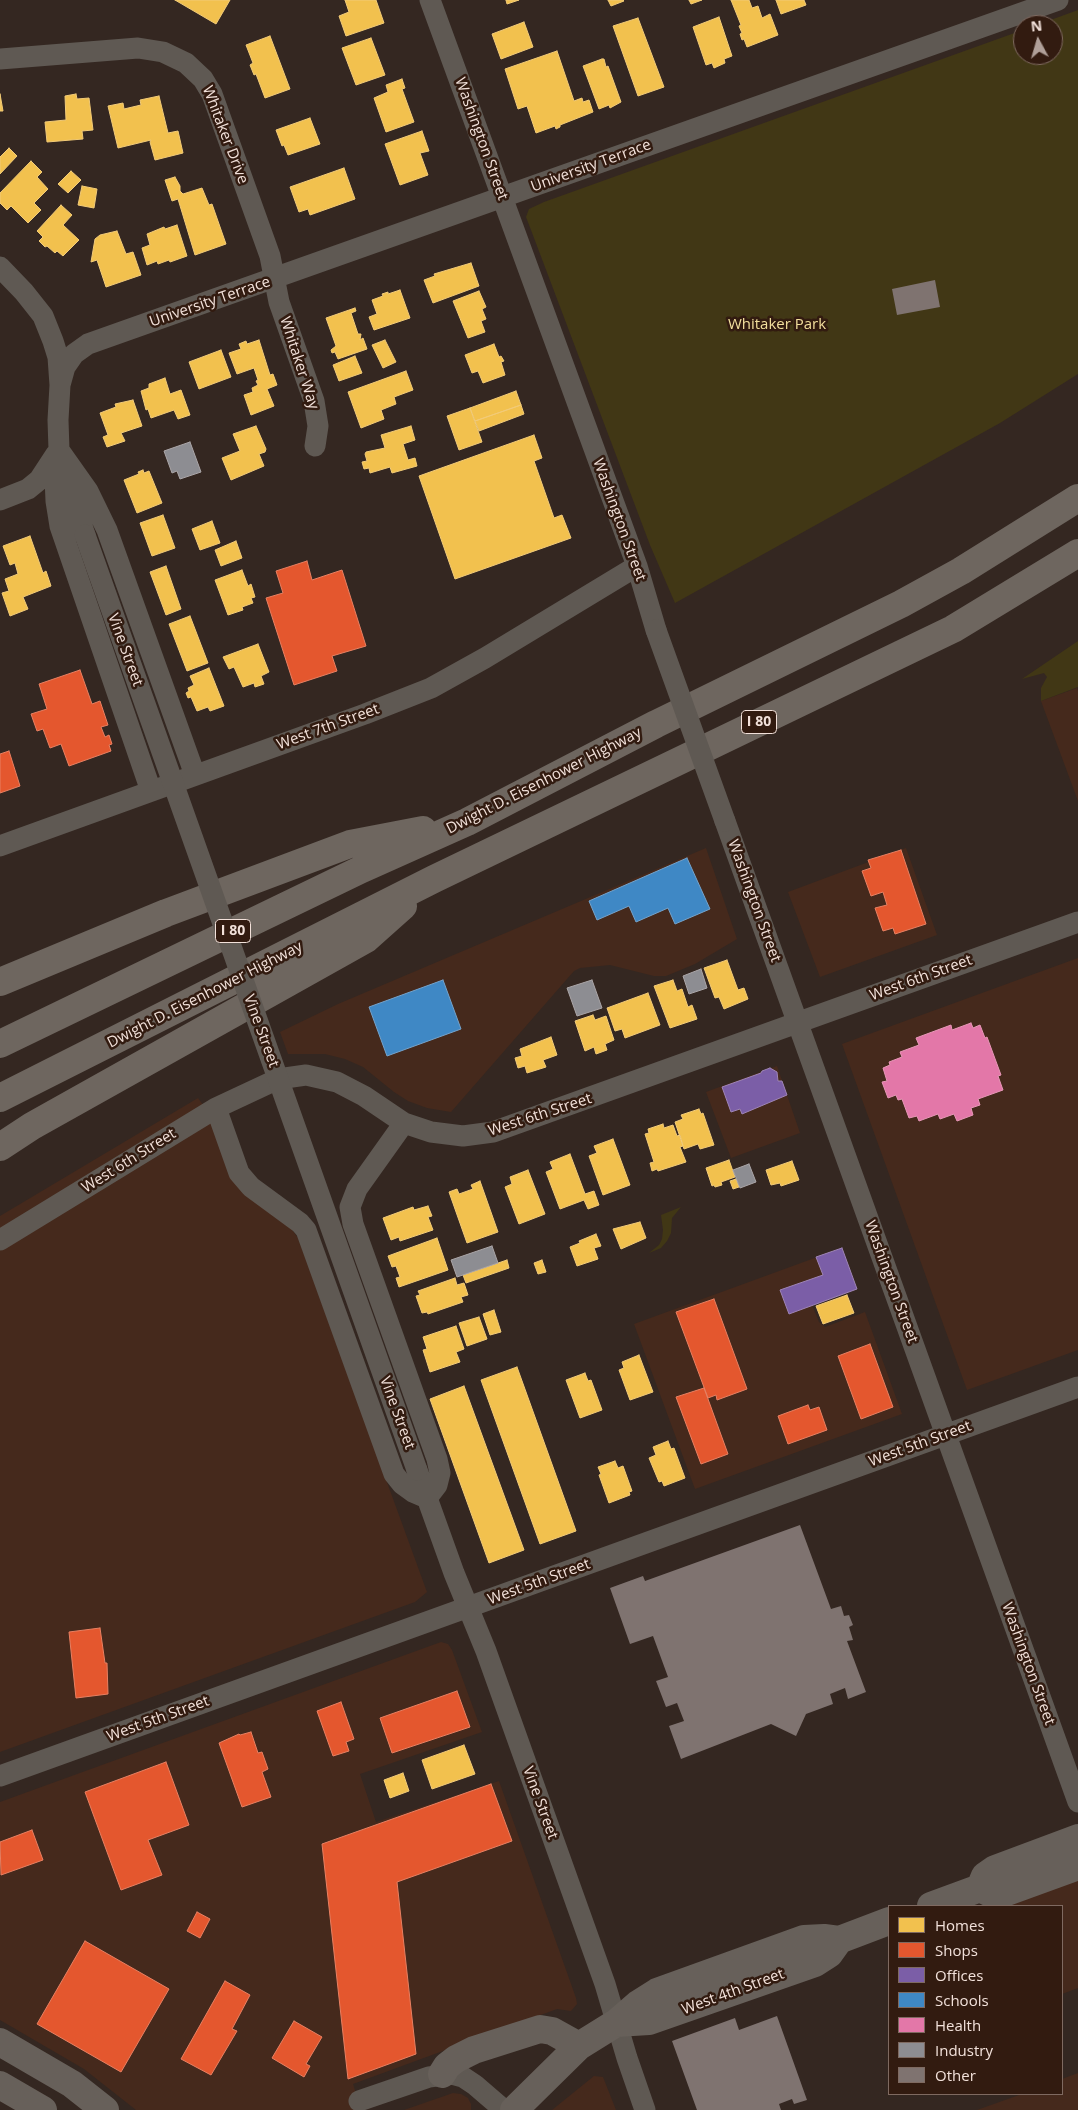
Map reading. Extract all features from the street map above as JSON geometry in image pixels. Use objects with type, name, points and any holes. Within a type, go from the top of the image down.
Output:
[{"type":"highway","name":"Dwight D. Eisenhower Highway","points":[[0,1044],[362,869],[468,822],[656,724],[901,604],[961,571],[1078,498]]},
{"type":"highway","name":"Dwight D. Eisenhower Highway","points":[[0,1098],[434,879],[953,629],[1078,554]]},
{"type":"highway","points":[[0,982],[166,913],[350,844],[468,822]]},
{"type":"highway","points":[[0,1147],[32,1126],[366,939],[434,879]]},
{"type":"main road","points":[[980,1888],[985,1876],[995,1869],[1078,1838]]},
{"type":"main road","points":[[934,1905],[980,1888],[992,1894],[1001,1894],[1078,1866]]},
{"type":"main road","name":"West 4th Street","points":[[514,2110],[579,2046],[616,2023],[638,2004],[658,1992],[680,1982],[804,1939],[824,1938],[839,1940],[888,1922]]},
{"type":"main road","points":[[442,2074],[447,2066],[456,2059],[474,2050],[540,2029],[552,2031],[579,2046]]},
{"type":"main road","points":[[0,2042],[72,2084],[105,2110]]},
{"type":"main road","points":[[0,2084],[43,2110]]},
{"type":"street","name":"Washington Street","points":[[430,0],[636,566],[656,630],[1078,1802]]},
{"type":"street","name":"University Terrace","points":[[60,385],[65,367],[74,354],[88,344],[274,280],[1058,0]]},
{"type":"street","name":"Whitaker Drive","points":[[0,59],[138,48],[163,52],[186,63],[203,78],[212,94],[270,256],[274,280]]},
{"type":"street","name":"Vine Street","points":[[0,267],[24,292],[43,316],[54,341],[58,357],[60,385],[59,450],[55,477],[60,526],[151,791]]},
{"type":"street","name":"Whitaker Way","points":[[274,280],[279,302],[314,401],[318,426],[315,446]]},
{"type":"street","name":"Vine Street","points":[[59,450],[64,473],[84,535],[427,1498],[467,1608],[496,1679],[601,1974],[645,2110]]},
{"type":"street","name":"Vine Street","points":[[59,450],[88,491],[107,530],[196,775]]},
{"type":"street","points":[[0,500],[28,489],[39,480],[59,450]]},
{"type":"street","name":"West 7th Street","points":[[0,846],[389,705],[431,688],[485,658],[636,566]]},
{"type":"street","name":"West 6th Street","points":[[0,1240],[216,1108],[278,1079],[306,1075],[323,1078],[351,1088],[404,1123],[431,1132],[463,1136],[493,1132],[1078,922]]},
{"type":"street","name":"Vine Street","points":[[216,1108],[239,1173],[251,1187],[300,1223],[306,1230],[394,1474],[407,1488],[427,1498]]},
{"type":"street","name":"Vine Street","points":[[404,1123],[357,1189],[350,1207],[353,1224],[437,1459],[440,1473],[437,1486],[427,1498]]},
{"type":"street","name":"West 5th Street","points":[[0,1776],[1078,1387]]},
{"type":"street","points":[[359,2101],[442,2074],[463,2077],[504,2110]]},
{"type":"shaded area","points":[[1077,688],[1078,691],[1078,801],[1041,701]]},
{"type":"shaded area","points":[[706,848],[737,939],[695,964],[666,976],[654,976],[610,965],[580,968],[574,971],[451,1112],[427,1108],[408,1101],[363,1067],[345,1059],[325,1054],[288,1054],[280,1032],[338,1004]]},
{"type":"shaded area","points":[[906,848],[937,935],[820,977],[788,892]]},
{"type":"shaded area","points":[[1078,958],[1078,1350],[967,1390],[842,1044]]},
{"type":"shaded area","points":[[777,1066],[800,1133],[731,1158],[706,1092]]},
{"type":"shaded area","points":[[198,1098],[298,1238],[427,1592],[415,1602],[0,1752],[0,1216]]},
{"type":"shaded area","points":[[842,1248],[857,1289],[812,1305],[819,1322],[825,1327],[865,1312],[902,1414],[695,1489],[634,1324]]},
{"type":"shaded area","points":[[441,1642],[448,1644],[452,1650],[482,1732],[360,1774],[376,1822],[499,1781],[576,1998],[577,2004],[571,2011],[557,2009],[353,2084],[361,2110],[136,2110],[84,2069],[0,2020],[0,1802]]},
{"type":"shaded area","points":[[1078,1878],[1078,1988],[1063,1994],[1063,1905],[1001,1905]]},
{"type":"shaded area","points":[[1078,2073],[1078,2110],[977,2110],[1019,2095],[1063,2095],[1063,2079]]},
{"type":"shaded area","points":[[594,2076],[603,2077],[616,2110],[552,2110]]},
{"type":"shaded area","points":[[453,2093],[461,2094],[468,2098],[471,2110],[404,2110]]},
{"type":"green space","name":"Whitaker Park","points":[[1078,10],[1078,374],[1000,423],[675,603],[650,545],[526,217],[529,209],[1013,34],[1013,65],[1063,65],[1063,15]]},
{"type":"green space","points":[[1078,641],[1078,687],[1041,701],[1041,688],[1047,677],[1044,673],[1022,679]]},
{"type":"green space","points":[[681,1207],[672,1218],[671,1233],[667,1241],[661,1248],[649,1253],[659,1245],[662,1239],[661,1215]]},
{"type":"building: Homes","points":[[175,0],[230,0],[216,24]]},
{"type":"building: Homes","points":[[345,0],[376,0],[384,23],[346,36],[339,16],[349,12]]},
{"type":"building: Homes","points":[[506,0],[519,0],[507,4]]},
{"type":"building: Homes","points":[[608,0],[623,0],[624,1],[611,6]]},
{"type":"building: Homes","points":[[689,0],[702,0],[691,4]]},
{"type":"building: Homes","points":[[731,0],[749,0],[752,8],[758,6],[762,18],[770,14],[778,35],[747,47],[744,39],[742,40],[739,26],[741,25]]},
{"type":"building: Homes","points":[[776,0],[804,0],[806,5],[781,14]]},
{"type":"building: Homes","points":[[719,17],[732,56],[724,59],[725,63],[714,68],[712,63],[706,65],[693,27]]},
{"type":"building: Homes","points":[[638,18],[664,87],[638,96],[613,26]]},
{"type":"building: Homes","points":[[524,22],[533,47],[501,59],[492,34]]},
{"type":"building: Homes","points":[[270,36],[290,89],[265,98],[256,74],[254,75],[250,65],[253,63],[246,45]]},
{"type":"building: Homes","points":[[371,38],[385,75],[356,85],[342,48]]},
{"type":"building: Homes","points":[[557,51],[574,101],[582,98],[583,102],[589,100],[593,112],[560,125],[556,129],[555,126],[536,133],[527,106],[518,109],[505,69]]},
{"type":"building: Homes","points":[[604,59],[606,67],[608,66],[621,102],[610,108],[609,105],[599,109],[583,66]]},
{"type":"building: Homes","points":[[402,79],[405,88],[402,89],[414,122],[386,132],[374,98],[388,92],[386,85]]},
{"type":"building: Homes","points":[[0,94],[3,111],[0,111]]},
{"type":"building: Homes","points":[[76,94],[77,99],[89,98],[93,130],[82,131],[83,139],[47,142],[45,122],[66,120],[65,96]]},
{"type":"building: Homes","points":[[159,96],[168,133],[178,131],[183,153],[155,160],[151,140],[118,148],[108,106],[123,103],[124,109],[141,105],[140,100]]},
{"type":"building: Homes","points":[[310,118],[320,144],[288,155],[284,145],[282,146],[276,130]]},
{"type":"building: Homes","points":[[422,131],[429,151],[420,153],[428,175],[400,185],[385,144]]},
{"type":"building: Homes","points":[[9,148],[17,156],[0,174],[0,157]]},
{"type":"building: Homes","points":[[31,161],[42,172],[37,177],[48,189],[34,203],[41,210],[28,223],[11,206],[7,210],[0,203],[0,193]]},
{"type":"building: Homes","points":[[344,168],[355,199],[310,215],[308,209],[299,212],[290,187]]},
{"type":"building: Homes","points":[[71,171],[81,180],[68,193],[58,184]]},
{"type":"building: Homes","points":[[175,177],[183,194],[202,188],[209,205],[212,204],[226,244],[195,255],[178,199],[172,201],[165,180]]},
{"type":"building: Homes","points":[[82,186],[97,189],[94,208],[78,205]]},
{"type":"building: Homes","points":[[61,205],[72,215],[63,225],[79,240],[63,256],[57,251],[55,253],[47,246],[45,247],[39,241],[43,237],[37,231]]},
{"type":"building: Homes","points":[[177,225],[187,256],[170,262],[169,260],[158,264],[157,261],[147,265],[142,248],[150,245],[147,234],[164,227],[165,229]]},
{"type":"building: Homes","points":[[117,231],[126,254],[133,252],[141,275],[106,287],[97,260],[91,262],[95,239],[100,235]]},
{"type":"building: Homes","points":[[471,263],[479,286],[433,303],[424,280],[435,276],[434,274]]},
{"type":"building: Homes","points":[[400,290],[410,318],[374,330],[369,317],[377,314],[372,300],[383,296],[382,294]]},
{"type":"building: Homes","points":[[479,291],[486,307],[482,309],[486,319],[481,321],[485,332],[468,338],[453,301]]},
{"type":"building: Homes","points":[[355,308],[356,311],[351,313],[358,334],[361,334],[360,340],[363,338],[367,349],[338,359],[335,352],[332,353],[331,350],[336,346],[326,318]]},
{"type":"building: Homes","points":[[259,340],[270,375],[273,374],[277,385],[267,389],[274,406],[251,415],[244,395],[253,392],[252,388],[258,385],[254,368],[237,374],[229,353],[241,349],[239,344],[246,341],[247,344]]},
{"type":"building: Homes","points":[[385,340],[396,362],[383,368],[372,345]]},
{"type":"building: Homes","points":[[494,344],[499,357],[501,356],[504,361],[501,362],[505,375],[483,383],[478,371],[472,373],[465,355]]},
{"type":"building: Homes","points":[[221,350],[231,377],[199,389],[189,362]]},
{"type":"building: Homes","points":[[355,356],[362,373],[339,381],[333,365]]},
{"type":"building: Homes","points":[[406,371],[413,390],[394,397],[396,404],[381,410],[384,419],[361,428],[348,392]]},
{"type":"building: Homes","points":[[165,378],[170,394],[181,390],[190,415],[178,419],[174,410],[151,418],[148,409],[146,410],[141,391],[149,388],[149,384]]},
{"type":"building: Homes","points":[[516,391],[521,405],[475,421],[470,408]]},
{"type":"building: Homes","points":[[133,400],[142,426],[121,433],[125,441],[107,447],[103,437],[108,435],[100,413],[116,407],[115,404]]},
{"type":"building: Homes","points":[[521,405],[524,414],[479,431],[475,421]]},
{"type":"building: Homes","points":[[470,408],[482,442],[459,450],[447,416]]},
{"type":"building: Homes","points":[[256,426],[266,449],[265,452],[259,454],[264,466],[231,480],[222,458],[240,451],[233,434]]},
{"type":"building: Homes","points":[[411,426],[415,440],[403,444],[408,460],[415,458],[417,466],[392,473],[390,467],[370,473],[369,468],[364,469],[362,462],[367,461],[366,452],[385,448],[381,435]]},
{"type":"building: Homes","points":[[534,435],[542,458],[534,461],[554,518],[562,515],[571,538],[455,579],[419,476]]},
{"type":"building: Homes","points":[[143,470],[144,473],[149,471],[162,503],[137,513],[124,480],[139,474],[138,472]]},
{"type":"building: Homes","points":[[163,515],[175,548],[152,556],[140,523]]},
{"type":"building: Homes","points":[[212,521],[220,543],[200,550],[192,529]]},
{"type":"building: Homes","points":[[30,536],[43,573],[46,571],[51,586],[23,597],[28,609],[10,616],[2,593],[9,591],[5,579],[18,574],[15,563],[10,565],[3,546]]},
{"type":"building: Homes","points":[[236,541],[242,558],[221,566],[215,550]]},
{"type":"building: Homes","points":[[166,566],[181,609],[166,615],[150,572]]},
{"type":"building: Homes","points":[[242,570],[248,586],[251,584],[255,597],[251,598],[253,603],[242,607],[243,610],[228,615],[215,580]]},
{"type":"building: Homes","points":[[190,616],[208,663],[187,671],[169,624]]},
{"type":"building: Homes","points":[[258,644],[269,672],[261,676],[264,684],[255,687],[254,683],[243,687],[234,667],[229,669],[223,657]]},
{"type":"building: Homes","points":[[209,668],[224,706],[210,711],[208,707],[197,711],[191,697],[188,698],[186,693],[189,691],[188,688],[194,685],[190,676]]},
{"type":"building: Homes","points":[[727,960],[738,990],[744,988],[748,999],[724,1009],[719,997],[715,998],[704,968]]},
{"type":"building: Homes","points":[[673,980],[677,991],[682,989],[688,1007],[692,1005],[697,1019],[670,1028],[654,986]]},
{"type":"building: Homes","points":[[648,993],[660,1025],[625,1038],[622,1029],[615,1031],[607,1008]]},
{"type":"building: Homes","points":[[593,1015],[595,1020],[606,1016],[614,1040],[605,1044],[607,1050],[596,1054],[594,1047],[585,1051],[575,1021]]},
{"type":"building: Homes","points":[[551,1037],[557,1055],[543,1060],[546,1067],[527,1073],[525,1066],[518,1068],[515,1058],[522,1056],[520,1049]]},
{"type":"building: Homes","points":[[699,1109],[701,1114],[703,1113],[714,1145],[700,1149],[698,1144],[684,1149],[675,1122],[683,1119],[681,1115]]},
{"type":"building: Homes","points":[[663,1124],[664,1128],[673,1125],[677,1136],[680,1135],[683,1146],[680,1147],[686,1162],[658,1171],[657,1169],[652,1171],[650,1163],[654,1162],[645,1134],[649,1133],[648,1129]]},
{"type":"building: Homes","points":[[613,1139],[630,1185],[603,1195],[589,1156],[597,1153],[594,1146]]},
{"type":"building: Homes","points":[[570,1154],[585,1194],[594,1191],[599,1205],[588,1209],[584,1200],[560,1209],[546,1172],[553,1169],[550,1162]]},
{"type":"building: Homes","points":[[729,1160],[735,1177],[721,1182],[722,1185],[712,1186],[706,1168]]},
{"type":"building: Homes","points":[[792,1161],[799,1180],[781,1186],[780,1183],[771,1185],[766,1170]]},
{"type":"building: Homes","points":[[528,1170],[545,1214],[519,1224],[505,1187],[512,1184],[510,1177]]},
{"type":"building: Homes","points":[[736,1179],[739,1187],[733,1189],[730,1181]]},
{"type":"building: Homes","points":[[480,1181],[498,1232],[467,1243],[449,1192],[457,1189],[459,1194],[473,1189],[471,1185]]},
{"type":"building: Homes","points":[[428,1206],[432,1216],[428,1217],[433,1230],[400,1241],[399,1237],[391,1240],[383,1218],[413,1207],[414,1210]]},
{"type":"building: Homes","points":[[640,1222],[646,1238],[621,1249],[613,1229]]},
{"type":"building: Homes","points":[[596,1234],[601,1246],[594,1248],[598,1259],[577,1266],[570,1247]]},
{"type":"building: Homes","points":[[437,1238],[448,1270],[399,1287],[396,1278],[400,1277],[396,1266],[392,1267],[388,1256]]},
{"type":"building: Homes","points":[[507,1260],[509,1268],[466,1283],[463,1275]]},
{"type":"building: Homes","points":[[542,1260],[546,1272],[538,1274],[534,1263]]},
{"type":"building: Homes","points":[[455,1278],[457,1285],[464,1283],[468,1295],[461,1297],[463,1302],[428,1314],[427,1312],[422,1313],[416,1296],[420,1295],[418,1291]]},
{"type":"building: Homes","points":[[847,1295],[854,1313],[823,1324],[816,1306]]},
{"type":"building: Homes","points":[[494,1310],[501,1332],[490,1335],[483,1314]]},
{"type":"building: Homes","points":[[479,1317],[487,1339],[467,1346],[459,1323]]},
{"type":"building: Homes","points":[[456,1326],[464,1349],[456,1352],[460,1362],[430,1372],[423,1350],[427,1349],[423,1337]]},
{"type":"building: Homes","points":[[639,1355],[653,1392],[630,1400],[619,1370],[624,1368],[622,1362]]},
{"type":"building: Homes","points":[[517,1367],[576,1531],[540,1544],[481,1380]]},
{"type":"building: Homes","points":[[585,1373],[588,1381],[591,1380],[602,1410],[580,1418],[566,1380]]},
{"type":"building: Homes","points":[[464,1386],[524,1550],[489,1563],[430,1399]]},
{"type":"building: Homes","points":[[668,1441],[671,1449],[674,1448],[685,1478],[664,1486],[662,1481],[659,1482],[649,1458],[656,1455],[653,1447]]},
{"type":"building: Homes","points":[[615,1461],[618,1468],[623,1466],[632,1491],[629,1492],[630,1495],[609,1503],[598,1467]]},
{"type":"building: Homes","points":[[464,1745],[475,1774],[432,1789],[422,1760]]},
{"type":"building: Homes","points":[[403,1773],[409,1791],[390,1798],[384,1780]]},
{"type":"building: Shops","points":[[307,561],[312,580],[342,570],[366,646],[332,656],[337,671],[294,685],[266,598],[283,593],[276,571]]},
{"type":"building: Shops","points":[[80,670],[92,704],[100,701],[108,725],[101,727],[105,737],[109,735],[112,744],[109,745],[111,751],[69,766],[61,744],[50,748],[43,729],[37,731],[31,714],[47,709],[39,684]]},
{"type":"building: Shops","points":[[9,751],[20,786],[0,793],[0,754]]},
{"type":"building: Shops","points":[[901,850],[926,924],[895,934],[893,928],[883,931],[875,908],[887,905],[883,892],[871,896],[862,871],[871,868],[868,860]]},
{"type":"building: Shops","points":[[714,1299],[747,1389],[717,1400],[716,1395],[708,1398],[676,1312]]},
{"type":"building: Shops","points":[[870,1344],[893,1407],[861,1419],[838,1356]]},
{"type":"building: Shops","points":[[704,1388],[728,1454],[701,1464],[676,1397]]},
{"type":"building: Shops","points":[[808,1405],[810,1410],[819,1407],[827,1430],[788,1444],[778,1416]]},
{"type":"building: Shops","points":[[100,1628],[105,1663],[107,1663],[108,1694],[76,1698],[69,1632]]},
{"type":"building: Shops","points":[[457,1691],[470,1727],[392,1753],[380,1718]]},
{"type":"building: Shops","points":[[341,1702],[354,1739],[346,1742],[349,1751],[333,1756],[317,1711]]},
{"type":"building: Shops","points":[[251,1732],[258,1753],[262,1752],[268,1769],[262,1772],[271,1797],[242,1807],[219,1743],[239,1734]]},
{"type":"building: Shops","points":[[166,1762],[189,1825],[148,1840],[162,1875],[121,1890],[85,1792]]},
{"type":"building: Shops","points":[[491,1784],[512,1841],[397,1882],[416,2054],[348,2079],[322,1844]]},
{"type":"building: Shops","points":[[32,1830],[43,1860],[1,1875],[0,1842]]},
{"type":"building: Shops","points":[[197,1912],[210,1919],[200,1938],[187,1931]]},
{"type":"building: Shops","points":[[85,1941],[169,1989],[121,2072],[37,2024]]},
{"type":"building: Shops","points":[[225,1981],[250,1995],[232,2029],[237,2031],[211,2075],[181,2059]]},
{"type":"building: Shops","points":[[294,2021],[322,2037],[306,2064],[310,2066],[304,2077],[272,2058]]},
{"type":"building: Offices","points":[[770,1068],[777,1072],[778,1081],[782,1081],[787,1095],[742,1114],[740,1109],[731,1112],[722,1087]]},
{"type":"building: Offices","points":[[842,1248],[857,1289],[789,1314],[780,1290],[823,1275],[816,1257]]},
{"type":"building: Schools","points":[[687,858],[710,909],[675,924],[668,908],[636,922],[629,906],[597,920],[589,901]]},
{"type":"building: Schools","points":[[443,980],[461,1029],[387,1056],[369,1007]]},
{"type":"building: Health","points":[[971,1023],[973,1028],[980,1025],[985,1038],[987,1037],[1001,1075],[998,1076],[1003,1090],[978,1099],[980,1105],[971,1108],[973,1115],[957,1121],[954,1114],[940,1119],[938,1114],[919,1121],[917,1116],[909,1118],[902,1099],[898,1100],[896,1095],[888,1098],[882,1082],[887,1081],[883,1068],[890,1065],[889,1062],[902,1057],[900,1052],[919,1045],[916,1038],[951,1025],[952,1030]]},
{"type":"building: Industry","points":[[190,442],[201,472],[180,479],[177,471],[172,473],[164,451]]},
{"type":"building: Industry","points":[[701,969],[707,988],[689,994],[683,976]]},
{"type":"building: Industry","points":[[592,980],[602,1008],[577,1016],[567,988]]},
{"type":"building: Industry","points":[[749,1164],[756,1182],[740,1188],[733,1170]]},
{"type":"building: Industry","points":[[492,1246],[498,1263],[457,1277],[451,1260]]},
{"type":"building: Other","points":[[935,280],[940,307],[897,315],[892,289]]},
{"type":"building: Other","points":[[800,1525],[831,1609],[841,1606],[844,1616],[849,1615],[853,1625],[849,1627],[853,1640],[847,1641],[866,1692],[848,1699],[845,1688],[830,1694],[833,1704],[806,1714],[796,1736],[771,1724],[681,1759],[669,1726],[684,1721],[677,1703],[666,1707],[656,1681],[668,1677],[653,1636],[630,1644],[610,1588],[643,1576],[645,1581]]},
{"type":"building: Other","points":[[777,2016],[807,2100],[794,2104],[792,2099],[779,2104],[781,2110],[697,2110],[672,2041],[735,2018],[739,2030]]}]
